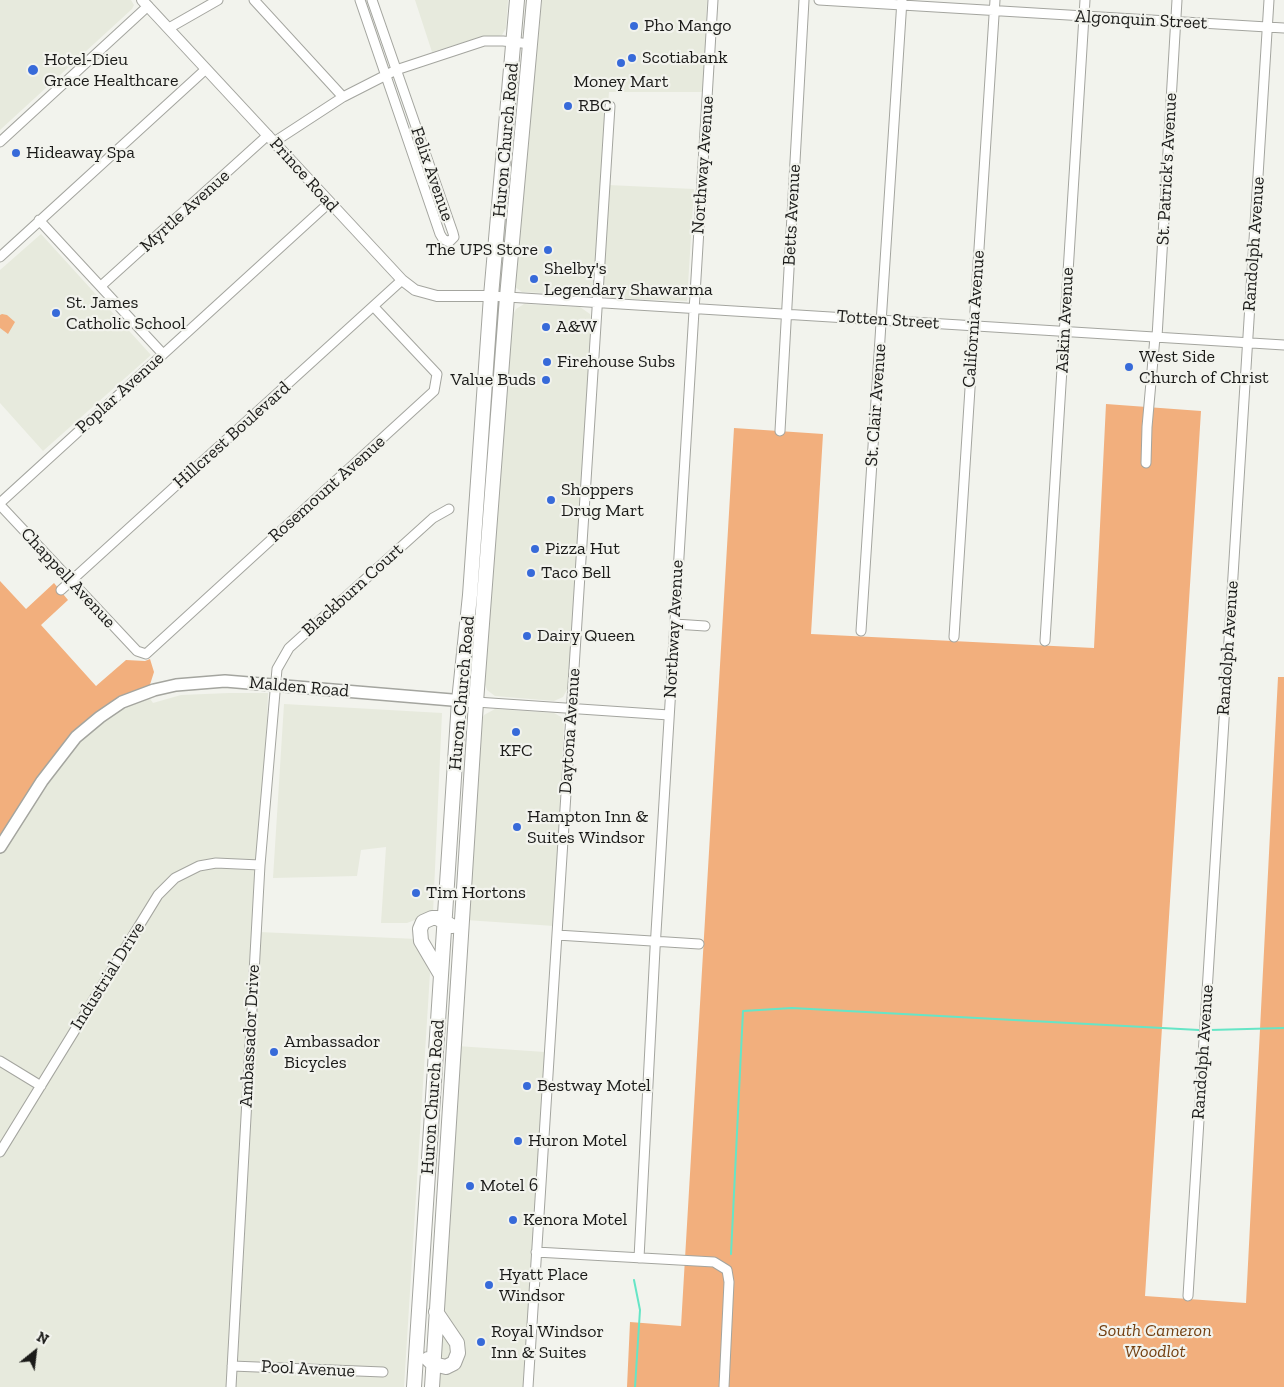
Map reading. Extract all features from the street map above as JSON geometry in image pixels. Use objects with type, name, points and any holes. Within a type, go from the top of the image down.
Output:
[{"type":"highway","name":"Huron Church Road","points":[[414,1387],[459,701],[470,594],[491,296],[517,0]]},
{"type":"highway","name":"Huron Church Road","points":[[432,1387],[476,702],[507,297],[534,0]]},
{"type":"highway","points":[[442,975],[421,941],[420,929],[423,922],[430,918],[437,918],[461,932]]},
{"type":"highway","points":[[418,1330],[422,1350],[433,1364],[442,1367],[450,1366],[457,1359],[457,1343],[436,1312]]},
{"type":"main road","name":"Malden Road","points":[[0,847],[42,781],[76,737],[122,702],[154,690],[176,685],[225,681],[476,702]]},
{"type":"street","points":[[169,28],[218,0]]},
{"type":"street","points":[[254,0],[343,97]]},
{"type":"street","name":"Felix Avenue","points":[[360,0],[440,234],[443,239],[449,242],[454,236],[372,0]]},
{"type":"street","name":"Northway Avenue","points":[[639,1258],[669,715],[713,0]]},
{"type":"street","name":"Betts Avenue","points":[[780,430],[804,0]]},
{"type":"street","name":"Algonquin Street","points":[[819,0],[901,2],[994,11],[1284,28]]},
{"type":"street","name":"California Avenue","points":[[954,638],[995,0]]},
{"type":"street","name":"Askin Avenue","points":[[1046,641],[1085,0]]},
{"type":"street","name":"St. Patrick's Avenue","points":[[1146,463],[1156,337],[1177,0]]},
{"type":"street","name":"Randolph Avenue","points":[[1188,1296],[1269,0]]},
{"type":"street","name":"St. Clair Avenue","points":[[862,631],[901,2]]},
{"type":"street","points":[[0,142],[145,3]]},
{"type":"street","name":"Prince Road","points":[[145,3],[402,280],[415,290],[437,296],[491,296]]},
{"type":"street","name":"Myrtle Avenue","points":[[101,286],[271,139],[343,97],[386,74],[468,45],[484,41],[531,44]]},
{"type":"street","points":[[0,257],[206,69]]},
{"type":"street","name":"Daytona Avenue","points":[[528,1387],[610,106]]},
{"type":"street","name":"Poplar Avenue","points":[[0,504],[329,203]]},
{"type":"street","points":[[39,220],[163,354]]},
{"type":"street","name":"Hillcrest Boulevard","points":[[61,590],[402,280]]},
{"type":"street","name":"Totten Street","points":[[491,296],[1284,345]]},
{"type":"street","name":"Rosemount Avenue","points":[[137,651],[146,654],[434,391],[437,374],[374,307]]},
{"type":"street","name":"Chappell Avenue","points":[[0,504],[70,582],[137,651]]},
{"type":"street","name":"Blackburn Court","points":[[275,686],[277,668],[289,648],[433,518],[449,509]]},
{"type":"street","points":[[675,624],[705,626]]},
{"type":"street","name":"Ambassador Drive","points":[[231,1387],[260,865],[275,686]]},
{"type":"street","name":"Malden Road","points":[[476,702],[669,715]]},
{"type":"street","name":"Industrial Drive","points":[[0,1152],[158,894],[175,878],[199,866],[216,863],[260,865]]},
{"type":"street","points":[[556,935],[699,944]]},
{"type":"street","points":[[0,1061],[40,1086]]},
{"type":"street","points":[[536,1252],[714,1262],[727,1270],[724,1387]]},
{"type":"street","name":"Pool Avenue","points":[[232,1366],[383,1372]]},
{"type":"shaded area","name":"Hotel-Dieu Grace Healthcare","points":[[0,0],[131,0],[134,5],[132,9],[0,130]]},
{"type":"shaded area","points":[[415,0],[508,0],[506,28],[502,35],[496,37],[478,38],[432,52]]},
{"type":"shaded area","points":[[542,0],[707,0],[703,92],[609,92],[595,283],[590,292],[582,295],[522,292],[515,287],[514,280]]},
{"type":"shaded area","points":[[608,185],[694,189],[687,301],[611,298],[603,287]]},
{"type":"shaded area","name":"St. James Catholic School","points":[[41,234],[151,355],[43,451],[0,403],[0,270]]},
{"type":"shaded area","points":[[524,304],[580,307],[590,314],[592,324],[568,688],[563,697],[554,701],[495,696],[487,690],[484,682],[512,317],[516,309]]},
{"type":"shaded area","points":[[268,693],[259,932],[417,939],[430,973],[404,1387],[0,1387],[0,847],[84,730],[147,694],[153,703],[181,695]]},
{"type":"shaded area","points":[[284,704],[442,713],[433,913],[407,923],[381,923],[386,847],[361,850],[357,876],[273,878]]},
{"type":"shaded area","points":[[495,709],[554,713],[561,717],[564,723],[554,926],[466,920],[479,725],[484,715]]},
{"type":"shaded area","points":[[457,1046],[545,1052],[523,1387],[437,1387]]},
{"type":"green space","points":[[0,315],[7,315],[15,322],[8,334],[0,328]]},
{"type":"green space","name":"South Cameron Woodlot","points":[[1106,404],[1201,411],[1145,1296],[1246,1303],[1278,677],[1284,677],[1284,1387],[627,1387],[630,1322],[681,1326],[734,428],[823,434],[811,634],[1094,648]]},
{"type":"green space","points":[[0,581],[26,609],[54,583],[68,600],[41,625],[96,686],[126,660],[145,661],[150,659],[154,672],[147,694],[84,730],[0,847]]},
{"type":"waterway","points":[[731,1254],[743,1011],[792,1008],[1199,1030]]},
{"type":"waterway","points":[[1210,1030],[1284,1028]]},
{"type":"waterway","points":[[634,1280],[640,1310],[635,1387]]},
{"type":"place","name":"Pho Mango","points":[[634,26]]},
{"type":"place","name":"Scotiabank","points":[[632,58]]},
{"type":"place","name":"Money Mart","points":[[621,63]]},
{"type":"place","name":"Hotel-Dieu Grace Healthcare","points":[[33,70]]},
{"type":"place","name":"RBC","points":[[568,106]]},
{"type":"place","name":"Hideaway Spa","points":[[16,153]]},
{"type":"place","name":"The UPS Store","points":[[548,250]]},
{"type":"place","name":"Shelby's Legendary Shawarma","points":[[534,279]]},
{"type":"place","name":"St. James Catholic School","points":[[56,313]]},
{"type":"place","name":"A&W","points":[[546,327]]},
{"type":"place","name":"Firehouse Subs","points":[[547,362]]},
{"type":"place","name":"West Side Church of Christ","points":[[1129,367]]},
{"type":"place","name":"Value Buds","points":[[546,380]]},
{"type":"place","name":"Shoppers Drug Mart","points":[[551,500]]},
{"type":"place","name":"Pizza Hut","points":[[535,549]]},
{"type":"place","name":"Taco Bell","points":[[531,573]]},
{"type":"place","name":"Dairy Queen","points":[[527,636]]},
{"type":"place","name":"KFC","points":[[516,732]]},
{"type":"place","name":"Hampton Inn & Suites Windsor","points":[[517,827]]},
{"type":"place","name":"Tim Hortons","points":[[416,893]]},
{"type":"place","name":"Ambassador Bicycles","points":[[274,1052]]},
{"type":"place","name":"Bestway Motel","points":[[527,1086]]},
{"type":"place","name":"Huron Motel","points":[[518,1141]]},
{"type":"place","name":"Motel 6","points":[[470,1186]]},
{"type":"place","name":"Kenora Motel","points":[[513,1220]]},
{"type":"place","name":"Hyatt Place Windsor","points":[[489,1285]]},
{"type":"place","name":"Royal Windsor Inn & Suites","points":[[481,1342]]}]
